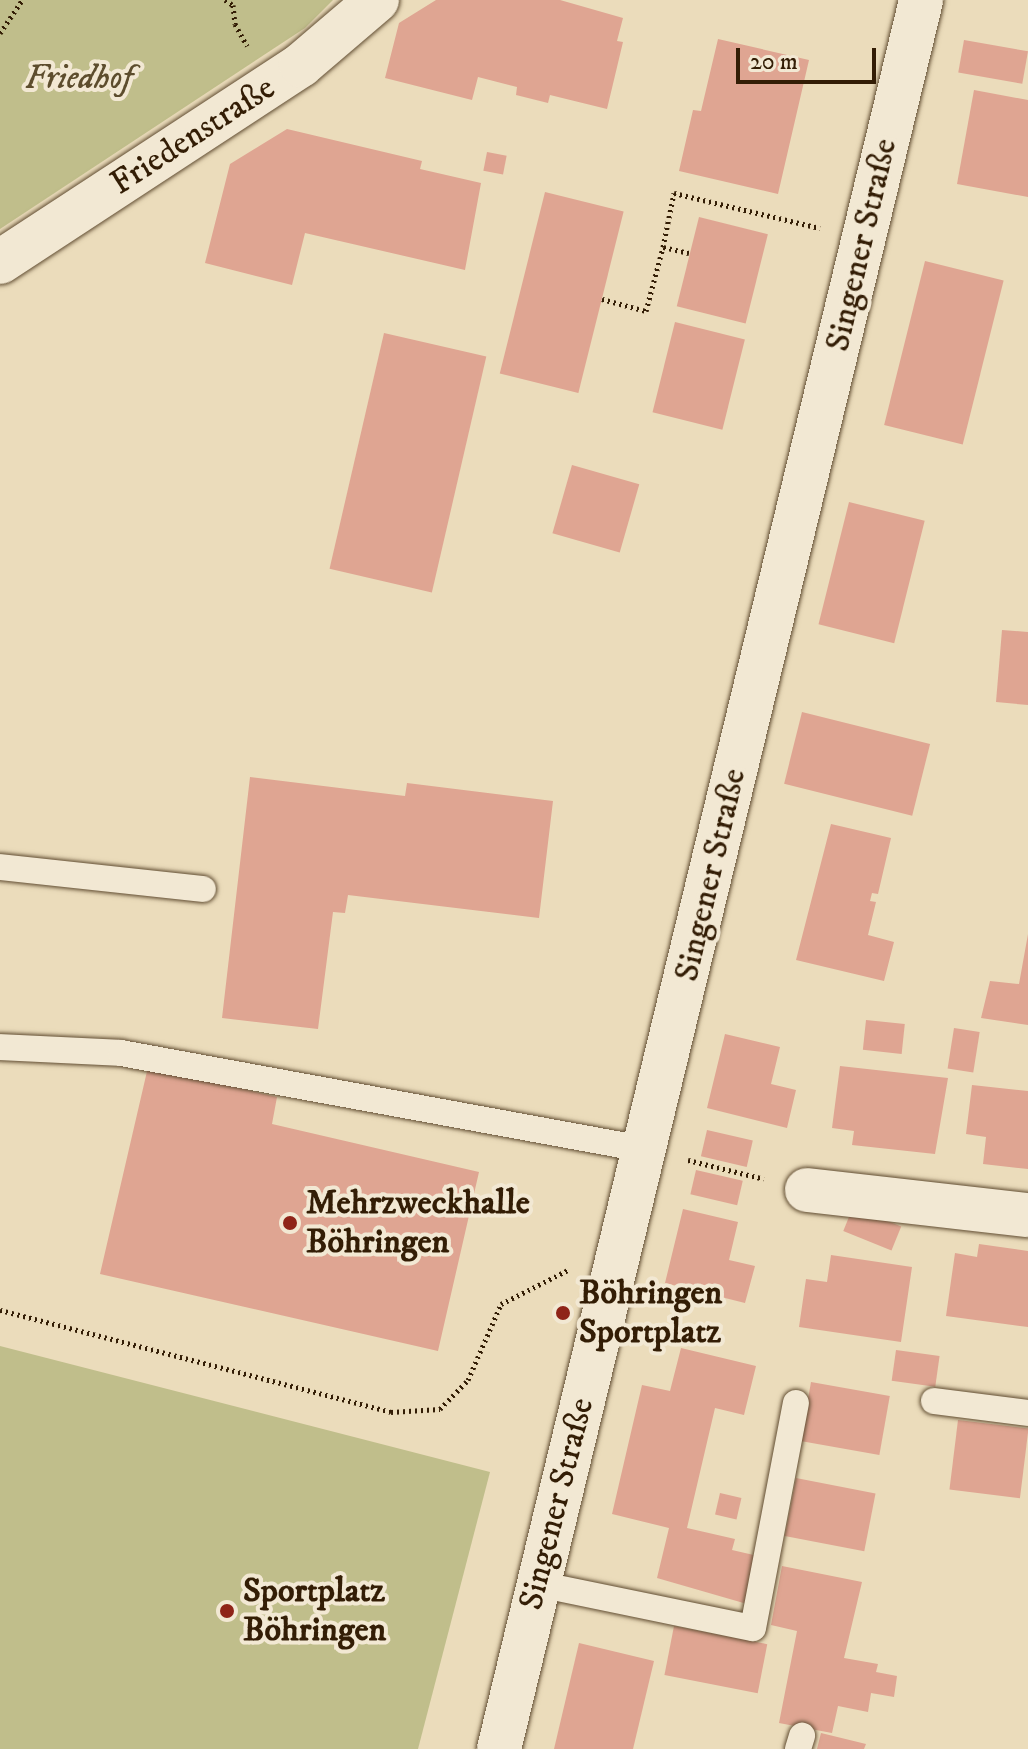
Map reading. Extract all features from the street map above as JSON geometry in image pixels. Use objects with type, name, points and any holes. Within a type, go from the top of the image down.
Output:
[{"type":"street","name":"Friedenstraße","points":[[0,262],[301,65],[377,0]]},
{"type":"street","name":"Singener Straße","points":[[499,1749],[921,0]]},
{"type":"street","points":[[807,1190],[1028,1215]]},
{"type":"lane","points":[[0,867],[203,889]]},
{"type":"lane","points":[[0,1047],[121,1053],[643,1149]]},
{"type":"lane","points":[[934,1401],[1028,1413]]},
{"type":"lane","points":[[538,1584],[753,1628],[796,1403]]},
{"type":"path","points":[[0,33],[22,0]]},
{"type":"path","points":[[225,0],[233,5],[235,24],[254,60]]},
{"type":"path","points":[[0,12],[10,18]]},
{"type":"path","points":[[602,299],[646,311],[674,193],[864,238]]},
{"type":"path","points":[[663,247],[689,253]]},
{"type":"path","points":[[643,1149],[807,1190]]},
{"type":"path","points":[[0,1310],[391,1412],[440,1409],[468,1380],[501,1304],[578,1265]]},
{"type":"green space","name":"Friedhof","points":[[0,0],[333,0],[305,28],[0,229]]},
{"type":"green space","name":"Sportplatz Böhringen","points":[[0,1346],[490,1472],[418,1749],[0,1749]]},
{"type":"building","points":[[436,0],[560,0],[623,18],[617,41],[623,42],[607,109],[550,95],[548,103],[516,95],[517,87],[478,77],[472,100],[385,78],[399,23]]},
{"type":"building","points":[[718,39],[809,60],[778,194],[679,171],[693,110],[701,111]]},
{"type":"building","points":[[964,40],[1028,51],[1022,84],[958,72]]},
{"type":"building","points":[[974,90],[1028,100],[1028,197],[957,184]]},
{"type":"building","points":[[287,129],[422,161],[420,169],[481,183],[465,270],[305,233],[292,285],[205,263],[230,164]]},
{"type":"building","points":[[487,152],[507,156],[503,174],[483,171]]},
{"type":"building","points":[[545,192],[624,212],[578,393],[500,373]]},
{"type":"building","points":[[699,217],[768,234],[746,323],[677,306]]},
{"type":"building","points":[[925,261],[1004,281],[963,445],[884,425]]},
{"type":"building","points":[[675,322],[745,339],[722,430],[653,412]]},
{"type":"building","points":[[384,333],[486,357],[432,592],[330,569]]},
{"type":"building","points":[[572,465],[639,484],[620,553],[552,533]]},
{"type":"building","points":[[849,502],[925,521],[894,643],[819,624]]},
{"type":"building","points":[[1002,630],[1028,632],[1028,705],[996,702]]},
{"type":"building","points":[[802,712],[930,744],[912,816],[784,784]]},
{"type":"building","points":[[250,777],[405,796],[407,783],[553,801],[539,918],[348,895],[345,913],[333,912],[318,1029],[222,1018]]},
{"type":"building","points":[[831,824],[891,838],[878,894],[872,893],[870,901],[876,902],[868,935],[894,942],[884,981],[796,960]]},
{"type":"building","points":[[1028,934],[1028,1025],[981,1018],[990,981],[1019,984]]},
{"type":"building","points":[[866,1020],[905,1024],[902,1054],[863,1050]]},
{"type":"building","points":[[954,1028],[980,1032],[973,1073],[948,1068]]},
{"type":"building","points":[[725,1034],[780,1047],[771,1084],[796,1090],[787,1128],[707,1108]]},
{"type":"building","points":[[840,1066],[948,1078],[935,1154],[852,1145],[854,1131],[832,1128]]},
{"type":"building","name":"Mehrzweckhalle Böhringen","points":[[148,1067],[277,1097],[272,1124],[479,1172],[438,1351],[100,1274]]},
{"type":"building","points":[[972,1085],[1028,1091],[1028,1169],[983,1164],[986,1137],[966,1134]]},
{"type":"building","points":[[707,1130],[753,1141],[747,1167],[701,1156]]},
{"type":"building","points":[[696,1170],[743,1181],[737,1205],[690,1194]]},
{"type":"building","points":[[853,1207],[901,1226],[891,1251],[843,1231]]},
{"type":"building","points":[[683,1209],[738,1222],[729,1260],[755,1266],[745,1303],[665,1283]]},
{"type":"building","points":[[979,1244],[1028,1251],[1028,1327],[946,1316],[955,1253],[977,1257]]},
{"type":"building","points":[[831,1255],[912,1267],[901,1342],[799,1327],[806,1279],[827,1282]]},
{"type":"building","points":[[681,1348],[756,1366],[744,1415],[715,1408],[687,1528],[735,1539],[732,1550],[758,1556],[747,1604],[657,1578],[669,1528],[612,1514],[642,1385],[670,1391]]},
{"type":"building","points":[[896,1350],[940,1356],[935,1387],[892,1381]]},
{"type":"building","points":[[811,1382],[890,1396],[879,1455],[801,1441]]},
{"type":"building","points":[[958,1420],[1028,1429],[1020,1498],[949,1489]]},
{"type":"building","points":[[796,1478],[876,1493],[864,1551],[785,1536]]},
{"type":"building","points":[[720,1493],[741,1498],[736,1519],[715,1514]]},
{"type":"building","points":[[782,1566],[862,1582],[844,1658],[878,1664],[876,1672],[897,1676],[894,1697],[871,1693],[868,1712],[838,1706],[832,1733],[779,1723],[797,1631],[771,1625]]},
{"type":"building","points":[[674,1626],[767,1644],[758,1693],[664,1675]]},
{"type":"building","points":[[579,1643],[654,1661],[633,1749],[554,1749]]},
{"type":"building","points":[[821,1733],[866,1744],[864,1749],[817,1749]]},
{"type":"place","name":"Mehrzweckhalle Böhringen","points":[[290,1223]]},
{"type":"place","name":"Böhringen Sportplatz","points":[[563,1313]]},
{"type":"place","name":"Sportplatz Böhringen","points":[[227,1611]]}]
